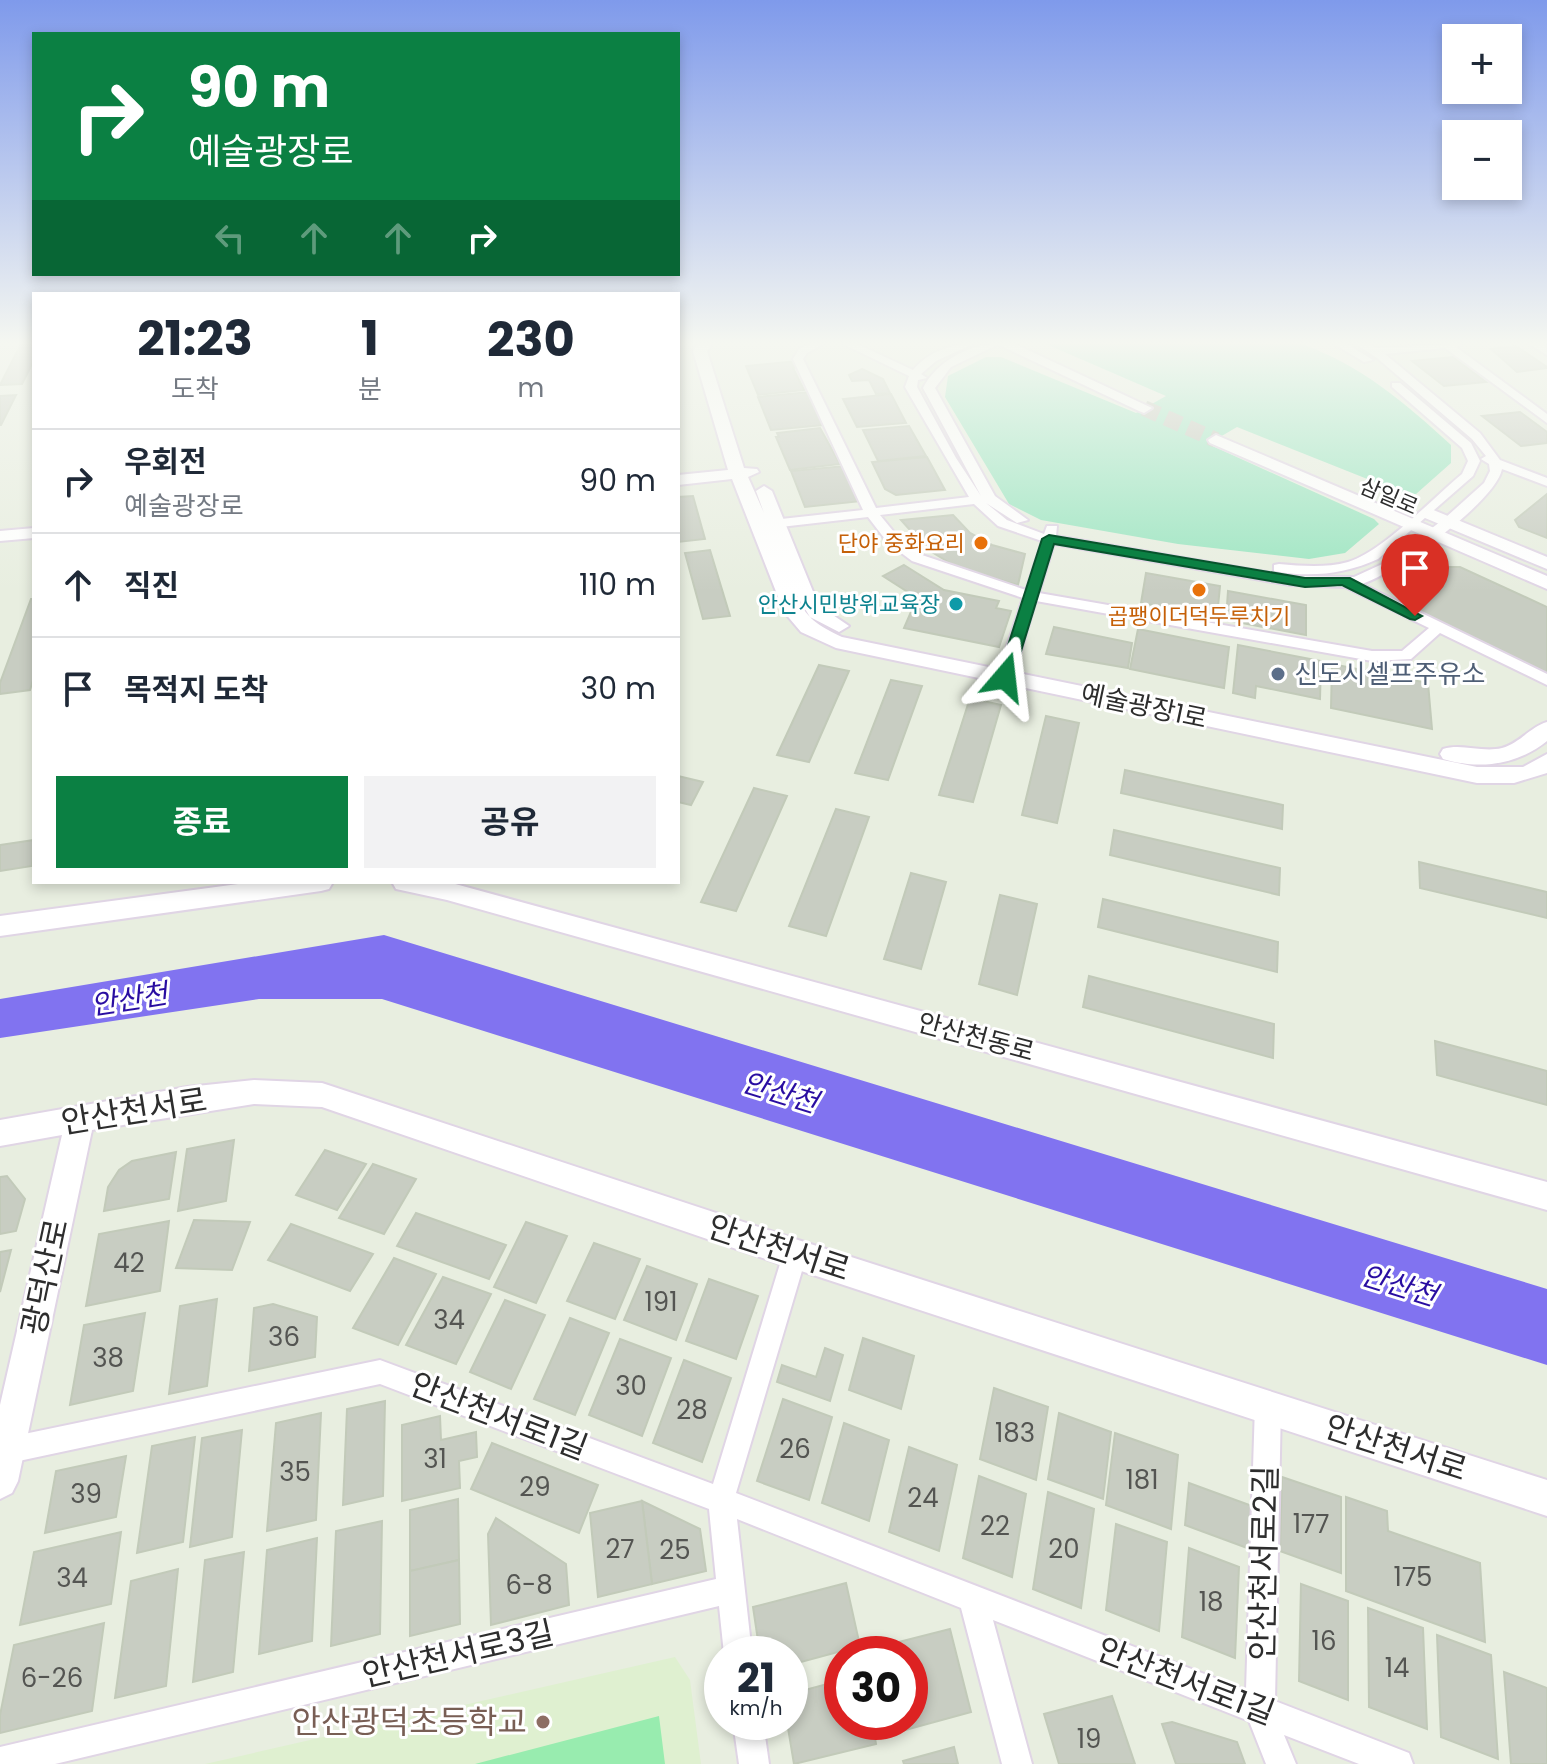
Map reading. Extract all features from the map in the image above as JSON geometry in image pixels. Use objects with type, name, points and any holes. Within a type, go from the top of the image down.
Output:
[{"type":"street","name":"예술광장1로","points":[[729,426],[770,524],[793,612],[808,628],[836,642],[1008,670],[1474,759],[1505,756],[1529,747],[1547,729]]},
{"type":"street","name":"예술광장1로","points":[[734,426],[744,467]]},
{"type":"street","points":[[830,426],[871,512],[893,540],[917,558],[1031,596],[1372,656],[1406,656],[1439,627]]},
{"type":"street","points":[[937,426],[984,499]]},
{"type":"street","points":[[948,426],[994,518],[1020,531],[1051,533],[1281,569],[1323,571],[1356,566],[1373,556],[1467,476],[1474,461],[1467,446],[1445,426]]},
{"type":"street","points":[[1051,533],[1305,583],[1375,576],[1448,522],[1494,482],[1497,468],[1489,450],[1464,426]]},
{"type":"street","name":"삼일로","points":[[1224,435],[1419,518],[1448,522],[1547,564]]},
{"type":"street","points":[[1469,452],[1547,482]]},
{"type":"street","points":[[680,468],[744,467]]},
{"type":"street","points":[[680,480],[744,467]]},
{"type":"street","points":[[770,524],[984,499]]},
{"type":"street","name":"삼일로","points":[[1419,518],[1433,533],[1547,583]]},
{"type":"street","points":[[0,536],[32,533]]},
{"type":"street","points":[[1008,670],[1051,533]]},
{"type":"street","points":[[0,551],[32,547]]},
{"type":"street","points":[[1323,571],[1547,680]]},
{"type":"street","name":"예술광장1로","points":[[1008,670],[1477,775],[1513,776],[1540,769],[1547,762]]},
{"type":"street","points":[[0,926],[306,884]]},
{"type":"street","name":"안산천동로","points":[[414,884],[1547,1196]]},
{"type":"street","name":"안산천서로","points":[[0,1133],[254,1092],[322,1095],[795,1254],[1547,1498]]},
{"type":"street","name":"광덕산로","points":[[0,1481],[4,1451],[80,1119]]},
{"type":"street","points":[[735,1636],[721,1500],[795,1254]]},
{"type":"street","name":"안산천서로1길","points":[[4,1451],[380,1372],[721,1500],[1398,1764]]},
{"type":"street","name":"안산천서로2길","points":[[1268,1405],[1260,1710],[1281,1764]]},
{"type":"street","name":"안산천서로3길","points":[[0,1762],[729,1590]]},
{"type":"street","points":[[973,1599],[1017,1764]]},
{"type":"street","points":[[751,1740],[754,1764]]},
{"type":"shaded area","name":"안산광덕초등학교","points":[[675,1657],[690,1680],[701,1764],[205,1764]]},
{"type":"green space","points":[[963,426],[1429,426],[1451,445],[1451,463],[1416,494],[1405,494],[1237,427],[1208,444],[1374,519],[1379,524],[1345,553],[1309,559],[1178,544],[1041,520],[1009,504]]},
{"type":"green space","points":[[659,1716],[665,1764],[475,1764]]},
{"type":"water","name":"안산천","points":[[384,935],[1547,1289],[1547,1365],[382,999],[259,999],[0,1038],[0,999]]},
{"type":"building","points":[[770,426],[811,426],[771,430]]},
{"type":"building","points":[[909,426],[926,456],[878,461],[863,430]]},
{"type":"building","points":[[1495,426],[1539,426],[1547,432],[1547,443],[1521,446]]},
{"type":"building","points":[[820,428],[840,464],[790,470],[777,433]]},
{"type":"building","points":[[927,457],[945,490],[896,495],[885,489],[872,462]]},
{"type":"building","points":[[845,466],[862,501],[805,507],[791,471]]},
{"type":"building","points":[[1547,494],[1547,538],[1519,527],[1515,520]]},
{"type":"building","points":[[693,496],[705,539],[680,542],[680,497]]},
{"type":"building","points":[[953,515],[970,533],[992,545],[1025,554],[1018,585],[958,568],[927,549],[901,520]]},
{"type":"building","points":[[710,550],[730,616],[703,619],[685,553]]},
{"type":"building","name":"안산시민방위교육장","points":[[904,565],[944,590],[999,601],[996,608],[1011,611],[999,647],[904,628],[917,598],[883,576]]},
{"type":"building","points":[[1441,567],[1460,567],[1547,607],[1547,676],[1395,603]]},
{"type":"building","points":[[1146,573],[1220,586],[1217,617],[1141,603]]},
{"type":"building","points":[[1228,591],[1306,605],[1306,635],[1226,620]]},
{"type":"building","points":[[32,599],[30,690],[0,694],[0,683]]},
{"type":"building","points":[[1054,627],[1132,643],[1128,668],[1046,654]]},
{"type":"building","points":[[1138,629],[1229,647],[1224,688],[1130,669]]},
{"type":"building","name":"신도시셀프주유소","points":[[1238,645],[1321,661],[1320,699],[1256,686],[1255,698],[1233,693]]},
{"type":"building","points":[[1332,664],[1428,683],[1432,729],[1331,708]]},
{"type":"building","points":[[819,665],[849,671],[809,762],[777,755]]},
{"type":"building","points":[[891,680],[922,686],[888,780],[855,773]]},
{"type":"building","points":[[970,698],[1001,705],[973,802],[939,795]]},
{"type":"building","points":[[1046,716],[1079,723],[1057,823],[1022,815]]},
{"type":"building","points":[[1125,770],[1283,805],[1282,829],[1121,793]]},
{"type":"building","points":[[680,776],[703,782],[691,805],[680,802]]},
{"type":"building","points":[[754,788],[787,796],[736,911],[701,902]]},
{"type":"building","points":[[836,809],[869,817],[826,936],[789,926]]},
{"type":"building","points":[[1114,830],[1280,868],[1279,895],[1110,855]]},
{"type":"building","points":[[32,840],[32,866],[0,871],[0,845]]},
{"type":"building","points":[[1419,862],[1547,892],[1547,918],[1420,888]]},
{"type":"building","points":[[911,873],[946,882],[921,969],[884,959]]},
{"type":"building","points":[[1000,895],[1037,904],[1017,995],[979,984]]},
{"type":"building","points":[[1103,899],[1278,942],[1277,972],[1098,927]]},
{"type":"building","points":[[1089,976],[1274,1024],[1273,1058],[1083,1007]]},
{"type":"building","points":[[1435,1041],[1547,1071],[1547,1105],[1437,1075]]},
{"type":"building","points":[[234,1140],[226,1201],[178,1211],[187,1149]]},
{"type":"building","points":[[325,1150],[366,1164],[337,1210],[296,1195]]},
{"type":"building","points":[[176,1152],[169,1199],[104,1211],[108,1187],[119,1170],[132,1161]]},
{"type":"building","points":[[373,1164],[416,1179],[384,1234],[339,1218]]},
{"type":"building","points":[[7,1176],[25,1199],[16,1231],[0,1234],[0,1177]]},
{"type":"building","points":[[416,1213],[506,1245],[489,1279],[397,1246]]},
{"type":"building","points":[[194,1220],[250,1222],[232,1270],[176,1268]]},
{"type":"building","points":[[169,1221],[160,1291],[86,1306],[99,1234]]},
{"type":"building","points":[[526,1222],[567,1236],[536,1303],[494,1287]]},
{"type":"building","points":[[291,1224],[373,1254],[350,1291],[268,1260]]},
{"type":"building","points":[[594,1243],[640,1259],[615,1319],[567,1301]]},
{"type":"building","points":[[11,1250],[0,1292],[0,1252]]},
{"type":"building","points":[[394,1258],[436,1274],[398,1345],[353,1328]]},
{"type":"building","points":[[647,1266],[697,1284],[676,1340],[624,1320]]},
{"type":"building","points":[[443,1277],[491,1294],[456,1364],[406,1345]]},
{"type":"building","points":[[709,1279],[758,1296],[736,1359],[686,1341]]},
{"type":"building","points":[[217,1299],[207,1386],[169,1394],[180,1306]]},
{"type":"building","points":[[505,1300],[545,1315],[511,1389],[470,1372]]},
{"type":"building","points":[[273,1304],[317,1317],[315,1357],[249,1371],[254,1308]]},
{"type":"building","points":[[145,1313],[133,1391],[70,1405],[84,1325]]},
{"type":"building","points":[[570,1318],[609,1333],[575,1415],[534,1399]]},
{"type":"building","points":[[863,1338],[914,1356],[901,1409],[849,1390]]},
{"type":"building","points":[[620,1339],[671,1358],[642,1436],[589,1415]]},
{"type":"building","points":[[825,1348],[843,1355],[830,1401],[777,1382],[782,1365],[816,1377]]},
{"type":"building","points":[[684,1360],[731,1378],[702,1462],[653,1443]]},
{"type":"building","points":[[994,1388],[1048,1407],[1036,1480],[980,1459]]},
{"type":"building","points":[[783,1399],[832,1417],[809,1500],[757,1481]]},
{"type":"building","points":[[385,1401],[383,1496],[343,1505],[347,1409]]},
{"type":"building","points":[[321,1413],[316,1520],[267,1531],[276,1423]]},
{"type":"building","points":[[1059,1413],[1111,1432],[1103,1499],[1048,1479]]},
{"type":"building","points":[[440,1416],[441,1440],[476,1432],[477,1457],[459,1461],[460,1488],[402,1501],[402,1425]]},
{"type":"building","points":[[844,1423],[889,1440],[869,1521],[822,1503]]},
{"type":"building","points":[[242,1430],[232,1537],[190,1547],[202,1438]]},
{"type":"building","points":[[1115,1433],[1178,1455],[1171,1529],[1106,1505]]},
{"type":"building","points":[[195,1437],[183,1542],[137,1553],[152,1446]]},
{"type":"building","points":[[492,1443],[598,1485],[579,1533],[471,1489]]},
{"type":"building","points":[[909,1447],[957,1465],[939,1551],[889,1532]]},
{"type":"building","points":[[126,1456],[116,1517],[45,1533],[56,1471]]},
{"type":"building","points":[[979,1476],[1026,1494],[1012,1577],[963,1558]]},
{"type":"building","points":[[1282,1477],[1341,1497],[1341,1573],[1280,1551]]},
{"type":"building","points":[[1189,1483],[1252,1506],[1250,1549],[1185,1525]]},
{"type":"building","points":[[1048,1492],[1094,1509],[1081,1608],[1033,1589]]},
{"type":"building","points":[[1346,1497],[1387,1511],[1388,1531],[1480,1563],[1485,1642],[1346,1591]]},
{"type":"building","points":[[458,1499],[459,1560],[410,1571],[410,1510]]},
{"type":"building","points":[[642,1501],[700,1529],[706,1571],[652,1584]]},
{"type":"building","points":[[642,1501],[652,1584],[598,1597],[590,1513]]},
{"type":"building","points":[[496,1518],[566,1564],[569,1605],[491,1625],[488,1534]]},
{"type":"building","points":[[382,1521],[380,1634],[331,1646],[336,1531]]},
{"type":"building","points":[[1116,1524],[1167,1542],[1159,1631],[1106,1610]]},
{"type":"building","points":[[121,1532],[111,1604],[20,1625],[34,1552]]},
{"type":"building","points":[[317,1538],[312,1641],[259,1654],[267,1550]]},
{"type":"building","points":[[1189,1548],[1239,1567],[1235,1658],[1182,1637]]},
{"type":"building","points":[[244,1552],[233,1672],[193,1682],[205,1560]]},
{"type":"building","points":[[459,1560],[460,1624],[410,1636],[410,1571]]},
{"type":"building","points":[[178,1569],[166,1686],[115,1698],[131,1581]]},
{"type":"building","points":[[846,1583],[858,1636],[824,1636],[824,1656],[808,1660],[808,1636],[757,1636],[753,1607]]},
{"type":"building","points":[[1301,1584],[1348,1601],[1348,1700],[1299,1681]]},
{"type":"building","points":[[1368,1608],[1423,1628],[1427,1729],[1369,1707]]},
{"type":"building","points":[[104,1623],[92,1711],[0,1733],[0,1715],[14,1645]]},
{"type":"building","points":[[950,1629],[971,1712],[928,1724],[928,1636],[922,1636]]},
{"type":"building","points":[[1437,1635],[1491,1655],[1498,1759],[1441,1737]]},
{"type":"building","points":[[1504,1672],[1547,1688],[1547,1764],[1511,1764]]},
{"type":"building","points":[[824,1685],[824,1740],[875,1740],[876,1744],[794,1764],[790,1740],[808,1740],[808,1689]]},
{"type":"building","points":[[1112,1696],[1135,1764],[1059,1764],[1044,1714]]},
{"type":"building","points":[[1172,1722],[1237,1742],[1245,1764],[1176,1764],[1162,1724]]},
{"type":"building","points":[[954,1747],[958,1764],[904,1764],[903,1761]]},
{"type":"tunnel","points":[[1185,426],[1216,440]]},
{"type":"place","name":"단야 중화요리","points":[[981,543]]},
{"type":"place","name":"곱팽이더덕두루치기","points":[[1199,590]]},
{"type":"place","name":"안산시민방위교육장","points":[[956,604]]},
{"type":"place","name":"신도시셀프주유소","points":[[1278,674]]},
{"type":"place","name":"안산광덕초등학교","points":[[543,1722]]},
{"type":"route","points":[[1005,677],[1049,539],[1305,583],[1345,581],[1415,616]]}]
